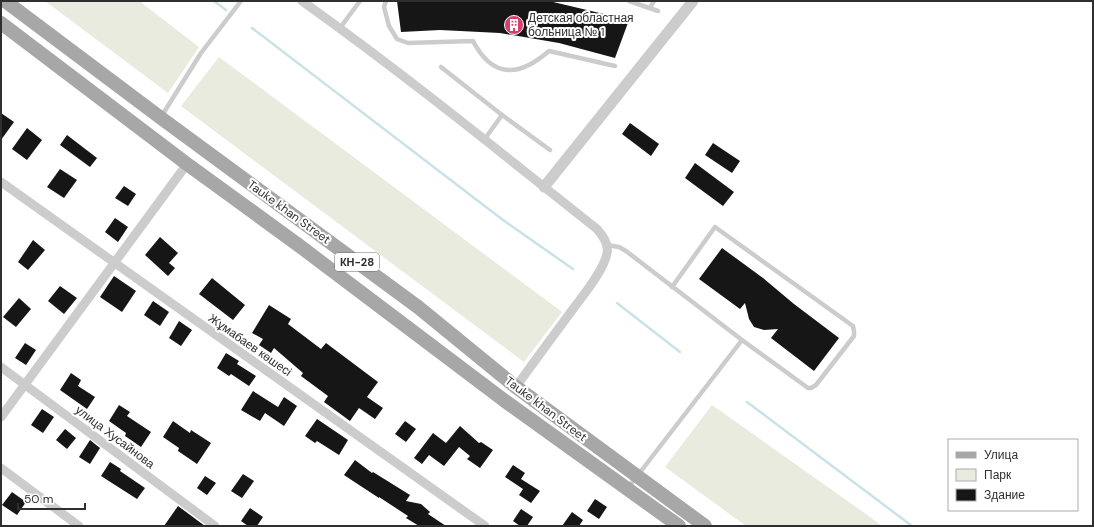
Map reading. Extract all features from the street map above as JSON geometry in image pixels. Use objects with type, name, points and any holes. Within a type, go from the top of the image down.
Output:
[{"type":"main road","name":"Tauke khan Street","points":[[5,1],[418,307],[516,386],[706,526]]},
{"type":"main road","name":"Tauke khan Street","points":[[1,23],[505,401],[679,526]]},
{"type":"street","points":[[302,1],[340,28],[544,187],[597,229],[603,237],[607,245],[608,254],[604,264],[585,293],[505,401]]},
{"type":"street","points":[[544,187],[693,1]]},
{"type":"street","points":[[1,417],[188,164]]},
{"type":"street","name":"Жұмабаев көшесі","points":[[1,182],[485,526]]},
{"type":"street","name":"улица Хусайнова","points":[[1,367],[215,526]]},
{"type":"street","points":[[1,468],[79,526]]},
{"type":"lane","points":[[161,118],[202,53],[241,1]]},
{"type":"lane","points":[[340,28],[360,1]]},
{"type":"lane","points":[[386,1],[384,6],[389,26],[397,39],[408,43],[473,41],[479,53],[494,66],[506,70],[521,69],[538,61],[549,51],[615,66]]},
{"type":"lane","points":[[629,1],[658,10]]},
{"type":"lane","points":[[650,8],[654,1]]},
{"type":"lane","points":[[441,66],[502,115],[550,150]]},
{"type":"lane","points":[[484,140],[502,115]]},
{"type":"lane","points":[[607,245],[619,247],[626,251],[672,287],[742,340],[808,388],[816,385],[854,336],[853,326],[715,227],[672,287]]},
{"type":"lane","points":[[628,489],[742,340]]},
{"type":"green space","points":[[45,1],[139,1],[199,47],[168,93]]},
{"type":"green space","points":[[219,57],[562,312],[524,362],[181,106]]},
{"type":"green space","points":[[712,405],[882,526],[746,526],[665,467]]},
{"type":"building","name":"Детская областная больница № 1","points":[[397,1],[549,1],[629,20],[615,58],[559,43],[500,33],[440,30],[401,32]]},
{"type":"building","points":[[1,113],[14,122],[1,140]]},
{"type":"building","points":[[630,123],[659,144],[651,156],[622,134]]},
{"type":"building","points":[[27,128],[42,140],[27,160],[12,149]]},
{"type":"building","points":[[67,135],[97,158],[90,167],[60,145]]},
{"type":"building","points":[[713,143],[740,161],[732,173],[705,155]]},
{"type":"building","points":[[695,163],[734,192],[723,206],[685,178]]},
{"type":"building","points":[[60,169],[77,180],[64,198],[47,187]]},
{"type":"building","points":[[124,186],[136,194],[128,206],[115,198]]},
{"type":"building","points":[[115,218],[128,227],[118,242],[105,232]]},
{"type":"building","points":[[160,237],[178,253],[169,263],[175,268],[168,276],[145,255]]},
{"type":"building","points":[[33,240],[45,250],[28,270],[18,262]]},
{"type":"building","points":[[722,248],[763,278],[839,338],[814,371],[771,338],[778,329],[764,330],[754,327],[749,319],[745,303],[740,309],[699,279]]},
{"type":"building","points":[[114,276],[136,291],[122,312],[100,297]]},
{"type":"building","points":[[212,278],[245,305],[233,320],[199,294]]},
{"type":"building","points":[[60,286],[77,298],[64,314],[48,301]]},
{"type":"building","points":[[19,298],[31,309],[16,327],[3,317]]},
{"type":"building","points":[[153,301],[169,312],[160,326],[144,315]]},
{"type":"building","points":[[269,305],[291,319],[288,324],[321,349],[326,343],[378,382],[367,397],[383,408],[375,419],[359,408],[350,421],[324,402],[328,396],[301,376],[303,373],[274,348],[271,353],[259,345],[263,339],[252,333]]},
{"type":"building","points":[[179,321],[192,330],[181,346],[169,338]]},
{"type":"building","points":[[25,343],[36,350],[26,365],[15,358]]},
{"type":"building","points":[[226,353],[239,361],[237,364],[256,376],[249,386],[231,374],[229,376],[217,368]]},
{"type":"building","points":[[71,373],[81,380],[78,386],[95,397],[87,409],[60,390]]},
{"type":"building","points":[[253,391],[278,407],[284,397],[297,406],[284,426],[265,413],[260,421],[241,410]]},
{"type":"building","points":[[119,405],[130,412],[127,416],[151,432],[141,447],[125,436],[126,433],[109,421]]},
{"type":"building","points":[[42,409],[54,417],[43,433],[31,425]]},
{"type":"building","points":[[317,419],[348,440],[339,455],[317,441],[315,443],[305,436]]},
{"type":"building","points":[[173,421],[190,433],[191,430],[211,443],[197,464],[178,451],[179,448],[163,437]]},
{"type":"building","points":[[405,421],[416,429],[406,442],[395,434]]},
{"type":"building","points":[[460,426],[479,443],[481,442],[493,450],[480,468],[467,459],[470,456],[459,447],[444,466],[429,455],[422,464],[414,458],[433,433],[446,443]]},
{"type":"building","points":[[65,429],[76,438],[67,449],[56,440]]},
{"type":"building","points":[[90,440],[100,448],[90,464],[79,457]]},
{"type":"building","points":[[355,460],[372,473],[373,472],[410,495],[406,501],[421,504],[430,512],[428,514],[446,526],[419,526],[406,518],[408,516],[344,475]]},
{"type":"building","points":[[110,462],[121,469],[120,471],[145,488],[137,499],[101,476]]},
{"type":"building","points":[[513,465],[525,473],[521,479],[540,491],[531,503],[519,495],[523,489],[505,477]]},
{"type":"building","points":[[243,474],[254,481],[242,498],[231,491]]},
{"type":"building","points":[[205,476],[216,483],[207,495],[197,488]]},
{"type":"building","points":[[12,492],[26,502],[17,515],[2,505]]},
{"type":"building","points":[[595,499],[607,507],[599,519],[587,511]]},
{"type":"building","points":[[178,506],[205,526],[164,526]]},
{"type":"building","points":[[250,508],[263,517],[257,526],[248,526],[241,521]]},
{"type":"building","points":[[521,509],[533,517],[527,526],[520,526],[513,521]]},
{"type":"building","points":[[572,512],[583,520],[579,526],[562,526]]},
{"type":"waterway","points":[[214,1],[226,10]]},
{"type":"waterway","points":[[252,28],[503,220],[573,269]]},
{"type":"waterway","points":[[617,303],[680,352]]},
{"type":"waterway","points":[[747,402],[912,526]]},
{"type":"place","name":"Детская областная больница № 1","points":[[514,25]]}]
